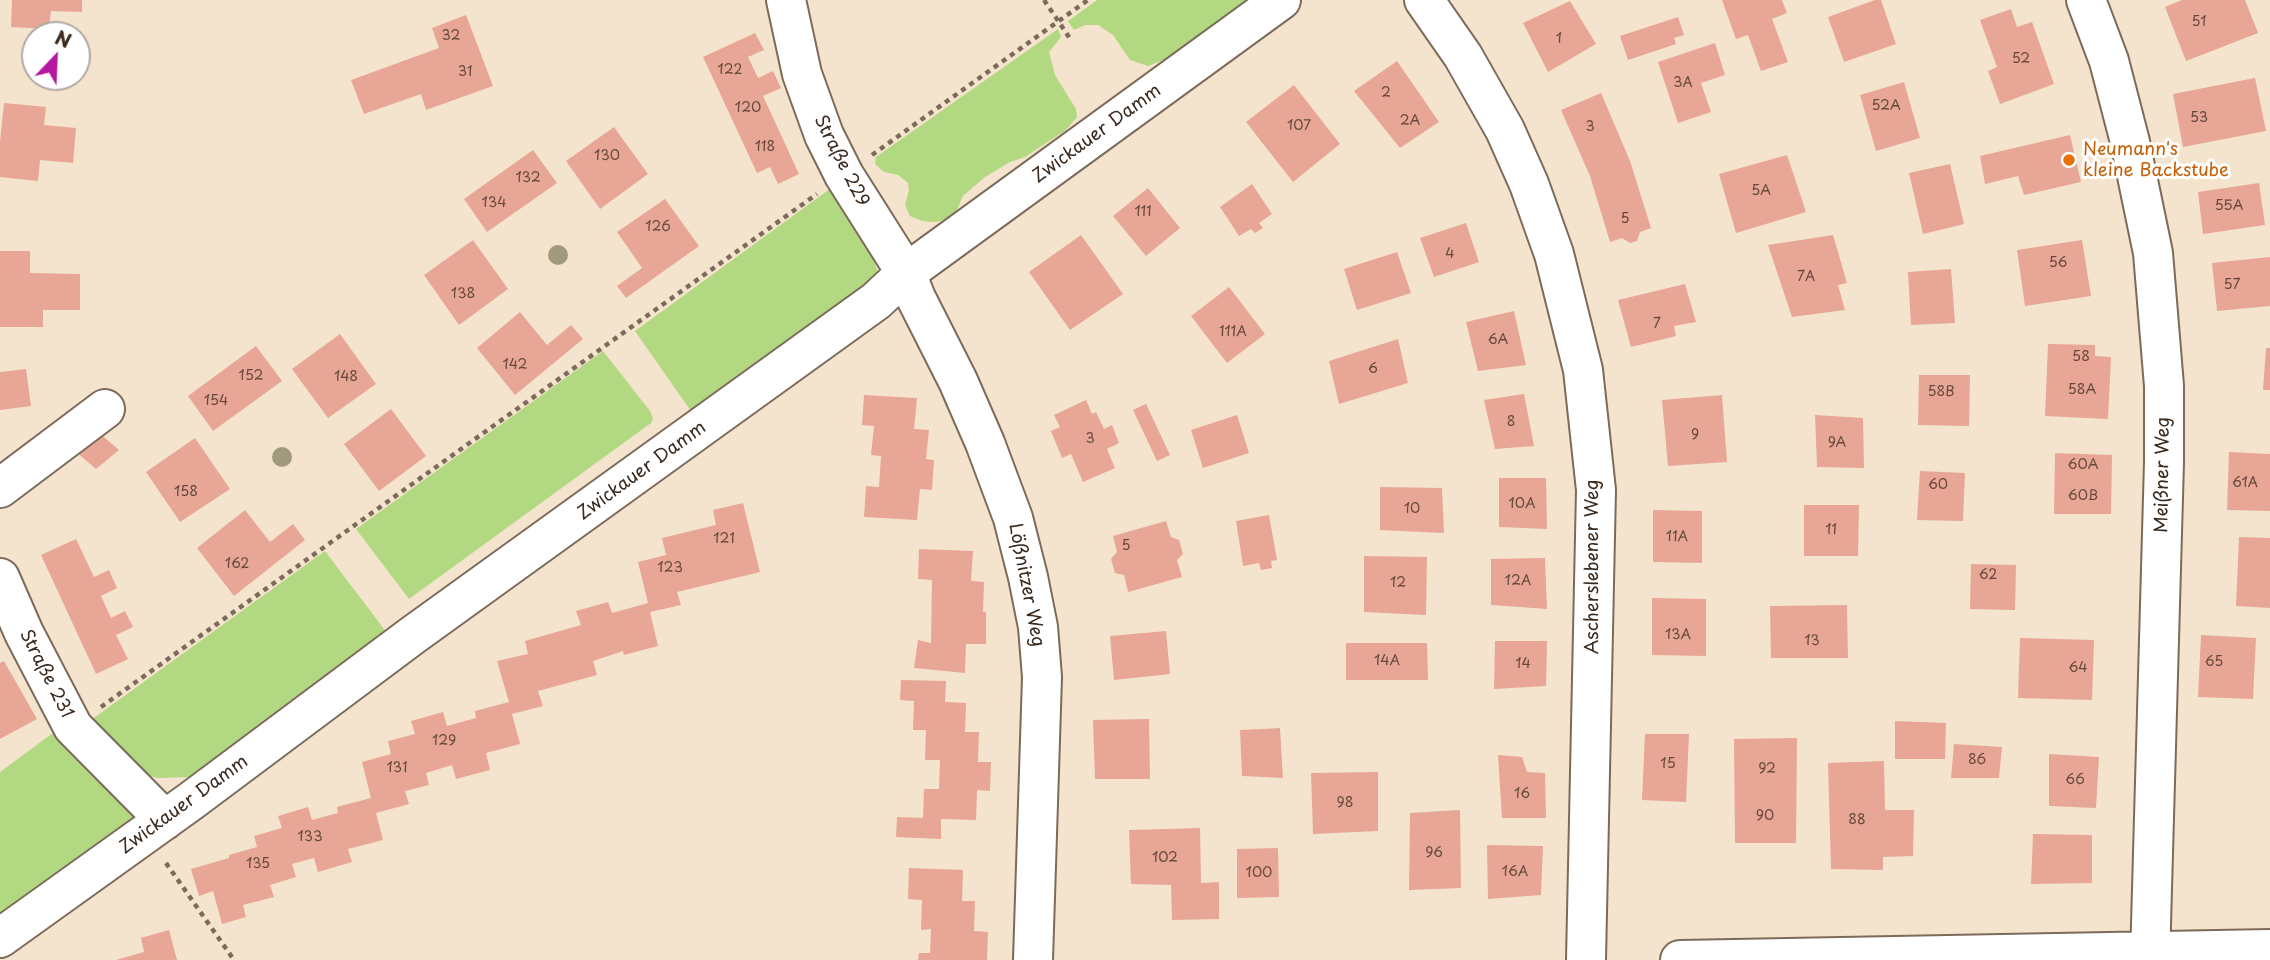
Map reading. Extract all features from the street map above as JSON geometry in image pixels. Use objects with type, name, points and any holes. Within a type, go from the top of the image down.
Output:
[{"type":"street","name":"Straße 229","points":[[786,0],[802,74],[824,135],[844,175],[906,274]]},
{"type":"street","name":"Zwickauer Damm","points":[[0,938],[163,837],[413,635],[876,301],[906,274],[1280,0]]},
{"type":"street","name":"Ascherslebener Weg","points":[[1424,0],[1463,56],[1505,130],[1529,184],[1555,254],[1583,370],[1596,491],[1586,960]]},
{"type":"street","name":"Meißner Weg","points":[[2086,0],[2109,61],[2153,253],[2164,386],[2150,955]]},
{"type":"street","name":"Lößnitzer Weg","points":[[906,274],[985,443],[1013,518],[1038,627],[1042,677],[1033,960]]},
{"type":"street","points":[[0,488],[105,409]]},
{"type":"street","name":"Straße 231","points":[[0,578],[24,634],[73,727],[163,837]]},
{"type":"street","points":[[1680,960],[2150,955],[2270,949]]},
{"type":"path","points":[[1044,0],[1071,40]]},
{"type":"path","points":[[73,727],[1088,0]]},
{"type":"path","points":[[163,837],[234,960]]},
{"type":"green space","points":[[1097,0],[1250,0],[1176,55],[1148,66],[1130,60],[1113,35],[1098,25],[1085,25],[1074,30],[1068,21]]},
{"type":"green space","points":[[1058,29],[1061,37],[1049,52],[1055,75],[1076,109],[1077,117],[1066,130],[1025,157],[1010,162],[985,177],[963,196],[956,212],[941,221],[922,221],[910,216],[905,205],[908,183],[898,175],[884,172],[875,164],[876,157]]},
{"type":"green space","points":[[834,186],[870,247],[879,276],[693,414],[635,331]]},
{"type":"green space","points":[[603,351],[650,411],[653,418],[651,423],[409,599],[356,529]]},
{"type":"green space","points":[[325,551],[393,641],[191,777],[158,778],[147,775],[91,720]]},
{"type":"green space","points":[[61,727],[150,817],[0,923],[0,772]]},
{"type":"building","points":[[12,0],[82,0],[82,12],[51,11],[50,21],[21,21],[21,28],[11,27]]},
{"type":"building","points":[[1722,0],[1782,0],[1787,13],[1772,19],[1788,62],[1761,71],[1748,35],[1736,39]]},
{"type":"building","points":[[1881,0],[1896,44],[1844,62],[1828,17]]},
{"type":"building","points":[[2182,0],[2245,0],[2258,33],[2186,61],[2165,7]]},
{"type":"building","points":[[1570,1],[1596,44],[1548,72],[1523,23]]},
{"type":"building","points":[[2011,9],[2017,27],[2032,22],[2054,84],[2000,104],[1988,71],[1997,67],[1980,20]]},
{"type":"building","points":[[466,15],[493,86],[426,110],[421,94],[364,114],[351,80],[439,48],[432,28]]},
{"type":"building","points":[[1678,17],[1684,35],[1674,38],[1676,44],[1628,60],[1620,36]]},
{"type":"building","points":[[755,33],[764,50],[748,57],[758,78],[773,71],[781,88],[763,96],[799,174],[778,184],[770,167],[757,173],[703,57]]},
{"type":"building","points":[[1715,43],[1725,75],[1701,83],[1711,112],[1678,123],[1658,62]]},
{"type":"building","points":[[1397,61],[1439,122],[1400,148],[1354,91]]},
{"type":"building","points":[[2255,78],[2266,131],[2183,147],[2173,94]]},
{"type":"building","points":[[1904,82],[1920,138],[1876,151],[1860,95]]},
{"type":"building","points":[[1294,85],[1340,144],[1293,182],[1246,122]]},
{"type":"building","points":[[1601,93],[1630,161],[1651,228],[1640,232],[1637,241],[1630,243],[1622,238],[1610,242],[1590,176],[1561,110]]},
{"type":"building","points":[[4,103],[46,107],[44,125],[76,128],[73,163],[40,160],[38,181],[0,177]]},
{"type":"building","points":[[614,127],[648,174],[600,209],[566,161]]},
{"type":"building","points":[[2070,135],[2081,182],[2024,195],[2018,176],[1985,184],[1980,156]]},
{"type":"building","points":[[533,150],[557,183],[487,232],[464,199]]},
{"type":"building","points":[[1787,155],[1806,212],[1736,233],[1719,174]]},
{"type":"building","points":[[1950,164],[1964,224],[1923,234],[1909,173]]},
{"type":"building","points":[[2259,183],[2265,225],[2203,234],[2198,192]]},
{"type":"building","points":[[1252,184],[1272,214],[1259,223],[1263,228],[1255,233],[1251,229],[1239,236],[1220,207]]},
{"type":"building","points":[[1148,188],[1180,228],[1146,256],[1113,216]]},
{"type":"building","points":[[665,199],[699,246],[626,298],[617,286],[642,268],[617,232]]},
{"type":"building","points":[[1466,223],[1479,262],[1434,277],[1420,238]]},
{"type":"building","points":[[1081,235],[1123,294],[1070,330],[1029,272]]},
{"type":"building","points":[[1833,235],[1847,283],[1838,285],[1845,310],[1792,317],[1768,245]]},
{"type":"building","points":[[473,240],[508,289],[459,325],[424,275]]},
{"type":"building","points":[[2082,240],[2091,296],[2025,306],[2017,250]]},
{"type":"building","points":[[0,251],[30,251],[30,273],[80,274],[80,310],[43,310],[43,327],[0,327]]},
{"type":"building","points":[[1397,252],[1411,293],[1357,310],[1344,269]]},
{"type":"building","points":[[2270,257],[2270,306],[2217,311],[2212,263]]},
{"type":"building","points":[[1951,269],[1955,323],[1911,325],[1908,272]]},
{"type":"building","points":[[1685,284],[1696,322],[1674,326],[1676,336],[1631,347],[1618,300]]},
{"type":"building","points":[[1229,287],[1265,334],[1227,363],[1191,316]]},
{"type":"building","points":[[1514,311],[1526,365],[1478,371],[1466,322]]},
{"type":"building","points":[[520,312],[547,345],[571,325],[583,339],[515,395],[477,348]]},
{"type":"building","points":[[340,334],[376,384],[328,418],[292,369]]},
{"type":"building","points":[[1398,339],[1408,383],[1339,404],[1329,361]]},
{"type":"building","points":[[2048,344],[2095,345],[2095,356],[2111,357],[2108,419],[2045,416]]},
{"type":"building","points":[[256,346],[282,381],[213,431],[188,396]]},
{"type":"building","points":[[2266,348],[2270,348],[2270,390],[2263,390]]},
{"type":"building","points":[[26,369],[31,406],[0,410],[0,372]]},
{"type":"building","points":[[1919,375],[1970,375],[1969,426],[1918,425]]},
{"type":"building","points":[[1524,394],[1534,446],[1495,449],[1484,400]]},
{"type":"building","points":[[864,395],[917,398],[914,429],[929,430],[926,459],[934,460],[932,490],[920,489],[917,520],[864,517],[866,486],[879,487],[881,456],[871,455],[874,426],[862,425]]},
{"type":"building","points":[[1722,395],[1727,462],[1668,466],[1662,400]]},
{"type":"building","points":[[1086,400],[1092,414],[1096,412],[1104,429],[1112,425],[1119,443],[1107,449],[1115,468],[1083,482],[1071,454],[1062,458],[1051,431],[1060,427],[1054,415]]},
{"type":"building","points":[[1146,404],[1170,455],[1157,461],[1133,410]]},
{"type":"building","points":[[391,409],[426,456],[379,491],[344,444]]},
{"type":"building","points":[[1237,415],[1249,453],[1203,468],[1191,430]]},
{"type":"building","points":[[1815,415],[1863,418],[1864,468],[1817,467]]},
{"type":"building","points":[[98,432],[119,450],[96,469],[75,451]]},
{"type":"building","points":[[195,438],[230,489],[180,522],[146,472]]},
{"type":"building","points":[[2229,452],[2270,454],[2270,511],[2227,510]]},
{"type":"building","points":[[2055,453],[2112,455],[2111,514],[2054,514]]},
{"type":"building","points":[[1920,471],[1965,473],[1963,521],[1917,520]]},
{"type":"building","points":[[1499,478],[1546,478],[1547,529],[1499,527]]},
{"type":"building","points":[[1380,487],[1442,488],[1444,533],[1380,530]]},
{"type":"building","points":[[743,503],[760,572],[677,592],[681,605],[650,612],[658,646],[624,655],[623,651],[593,661],[597,675],[538,691],[543,706],[512,714],[520,744],[486,753],[490,770],[456,779],[452,765],[426,773],[429,785],[405,791],[409,804],[376,813],[383,840],[348,849],[352,862],[318,872],[314,858],[292,864],[296,877],[270,885],[274,897],[243,905],[246,917],[222,924],[213,891],[199,896],[191,869],[257,847],[254,836],[282,828],[278,816],[308,807],[312,820],[338,813],[337,807],[371,798],[362,762],[391,754],[388,741],[415,734],[411,721],[443,712],[447,726],[476,718],[475,711],[509,702],[497,661],[528,654],[525,641],[581,625],[576,611],[608,602],[612,613],[648,603],[638,562],[666,555],[662,538],[716,525],[713,510]]},
{"type":"building","points":[[1804,505],[1859,505],[1858,556],[1804,556]]},
{"type":"building","points":[[245,510],[270,542],[293,524],[305,540],[234,596],[197,548]]},
{"type":"building","points":[[1653,510],[1702,511],[1702,563],[1653,562]]},
{"type":"building","points":[[1269,515],[1277,560],[1271,561],[1272,568],[1261,570],[1259,563],[1243,566],[1236,521]]},
{"type":"building","points":[[1166,521],[1171,537],[1179,540],[1183,554],[1177,560],[1182,577],[1128,592],[1124,575],[1115,573],[1111,559],[1117,552],[1113,536]]},
{"type":"building","points":[[2239,537],[2270,538],[2270,608],[2236,606]]},
{"type":"building","points":[[76,539],[94,577],[109,570],[117,588],[101,596],[111,618],[125,611],[133,627],[116,635],[128,659],[96,674],[41,555]]},
{"type":"building","points":[[919,549],[973,551],[971,581],[984,582],[986,644],[966,644],[965,673],[914,668],[918,640],[931,643],[932,580],[918,579]]},
{"type":"building","points":[[1364,556],[1427,557],[1426,615],[1364,612]]},
{"type":"building","points":[[1545,558],[1547,609],[1491,605],[1491,559]]},
{"type":"building","points":[[1971,564],[2016,565],[2015,610],[1970,609]]},
{"type":"building","points":[[1652,598],[1706,599],[1706,656],[1652,655]]},
{"type":"building","points":[[1847,605],[1848,658],[1771,658],[1770,606]]},
{"type":"building","points":[[1166,631],[1170,674],[1114,680],[1110,636]]},
{"type":"building","points":[[2201,635],[2256,638],[2253,699],[2198,697]]},
{"type":"building","points":[[2020,638],[2094,640],[2092,700],[2018,698]]},
{"type":"building","points":[[1495,641],[1547,641],[1546,686],[1494,689]]},
{"type":"building","points":[[1346,643],[1427,643],[1428,680],[1346,680]]},
{"type":"building","points":[[4,661],[37,719],[0,739],[0,663]]},
{"type":"building","points":[[901,680],[946,681],[945,702],[966,703],[965,732],[979,732],[978,762],[991,762],[990,791],[977,790],[976,820],[941,819],[941,839],[896,837],[897,817],[923,818],[924,789],[939,789],[940,760],[925,760],[926,730],[913,730],[914,701],[900,700]]},
{"type":"building","points":[[1149,719],[1150,779],[1095,779],[1093,720]]},
{"type":"building","points":[[1895,721],[1946,723],[1945,759],[1895,759]]},
{"type":"building","points":[[1280,728],[1283,778],[1242,776],[1240,730]]},
{"type":"building","points":[[1645,734],[1689,734],[1686,802],[1642,800]]},
{"type":"building","points":[[1797,738],[1796,843],[1735,843],[1734,739]]},
{"type":"building","points":[[1954,744],[2002,747],[1999,778],[1951,778]]},
{"type":"building","points":[[2049,754],[2099,757],[2096,808],[2049,806]]},
{"type":"building","points":[[1498,755],[1522,757],[1527,772],[1545,773],[1546,818],[1502,818]]},
{"type":"building","points":[[1884,761],[1885,810],[1914,810],[1913,856],[1883,857],[1883,870],[1831,869],[1828,763]]},
{"type":"building","points":[[1378,772],[1378,831],[1313,834],[1311,773]]},
{"type":"building","points":[[1460,810],[1461,888],[1409,890],[1410,813]]},
{"type":"building","points":[[1200,828],[1201,883],[1219,882],[1219,919],[1172,920],[1171,885],[1131,884],[1129,830]]},
{"type":"building","points":[[2033,834],[2092,835],[2092,883],[2031,884]]},
{"type":"building","points":[[1487,845],[1543,846],[1541,895],[1488,899]]},
{"type":"building","points":[[1278,848],[1279,897],[1237,898],[1237,849]]},
{"type":"building","points":[[909,868],[963,870],[962,901],[975,901],[974,931],[988,932],[987,960],[918,960],[919,953],[930,953],[931,929],[921,930],[922,900],[908,899]]},
{"type":"building","points":[[169,930],[177,960],[116,960],[144,952],[141,938]]},
{"type":"place","name":"Neumann's kleine Backstube","points":[[2069,160]]}]
